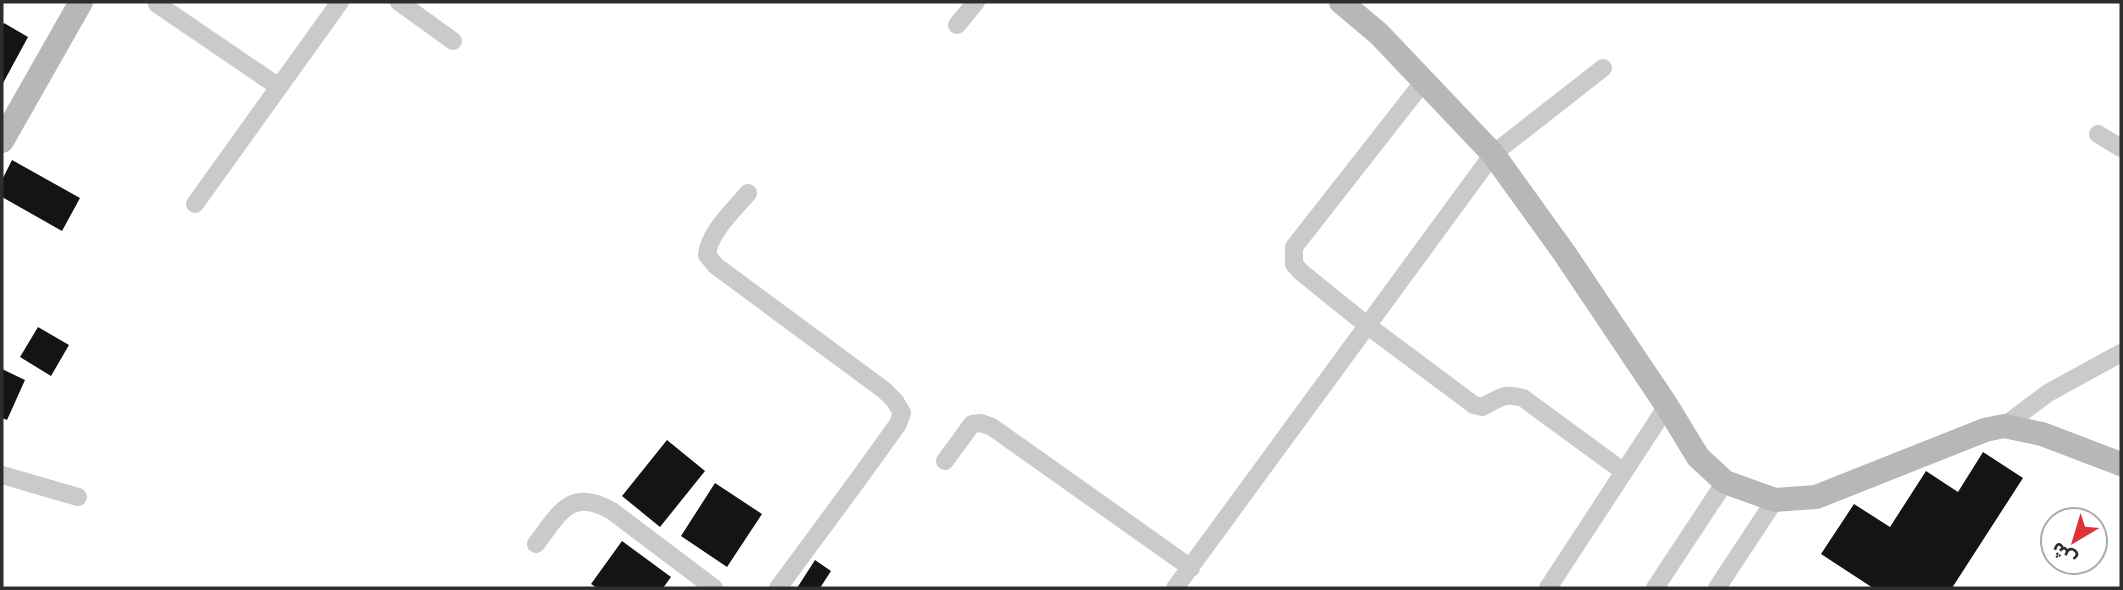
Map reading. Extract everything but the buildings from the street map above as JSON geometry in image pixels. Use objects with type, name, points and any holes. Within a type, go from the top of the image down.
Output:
[{"type":"main road","points":[[2,141],[81,2]]},
{"type":"main road","points":[[1341,2],[1378,34],[1493,154],[1565,254],[1698,457],[1725,482],[1775,500],[1816,497],[1985,430],[2004,426],[2042,434],[2121,464]]},
{"type":"street","points":[[195,204],[340,2]]},
{"type":"street","points":[[399,2],[453,41]]},
{"type":"street","points":[[957,25],[976,2]]},
{"type":"street","points":[[157,4],[279,87]]},
{"type":"street","points":[[1175,588],[1493,154],[1603,68]]},
{"type":"street","points":[[1424,81],[1294,247],[1294,264],[1368,326],[1474,405],[1482,407],[1497,398],[1511,395],[1523,398],[1624,472]]},
{"type":"street","points":[[2098,134],[2121,148]]},
{"type":"street","points":[[748,193],[708,245],[707,255],[716,266],[884,390],[902,412],[898,424],[778,588]]},
{"type":"street","points":[[2004,426],[2048,393],[2121,353]]},
{"type":"street","points":[[1548,588],[1667,406]]},
{"type":"street","points":[[945,461],[971,424],[981,423],[992,427],[1191,568]]},
{"type":"street","points":[[2,475],[78,496]]},
{"type":"street","points":[[1656,588],[1725,482]]},
{"type":"street","points":[[1717,588],[1775,500]]},
{"type":"street","points":[[536,544],[566,506],[580,501],[595,501],[714,588]]}]
